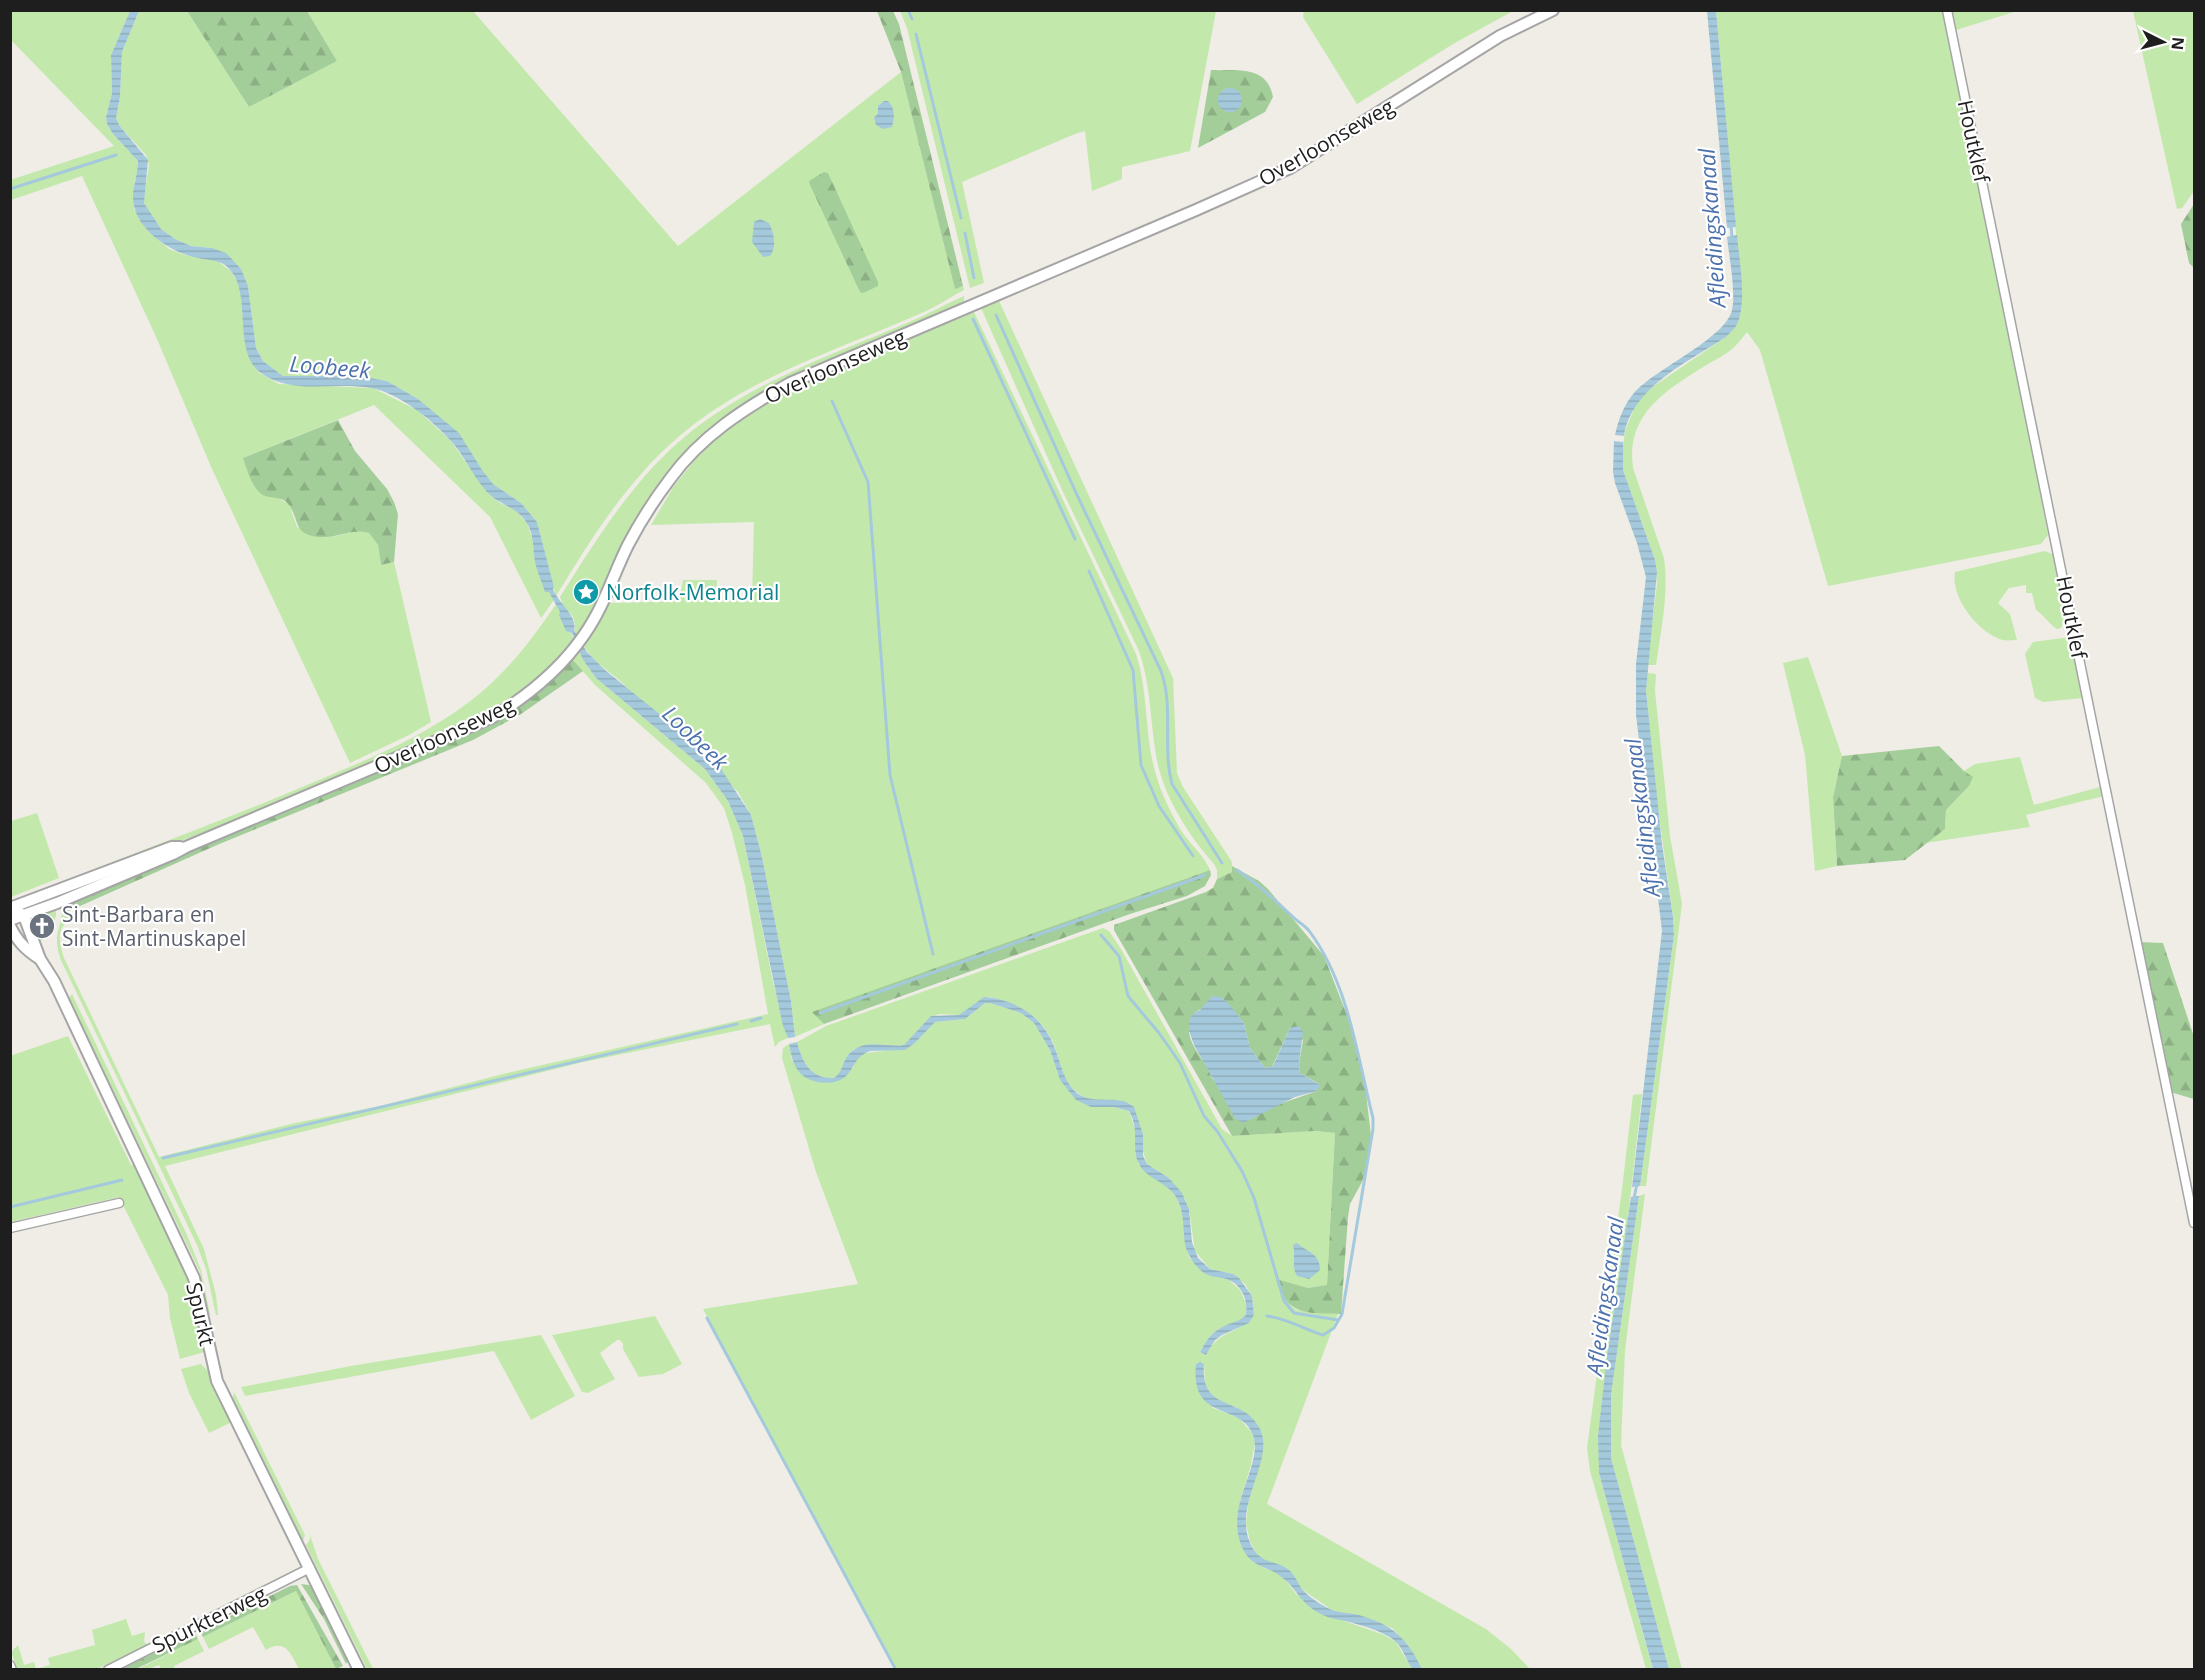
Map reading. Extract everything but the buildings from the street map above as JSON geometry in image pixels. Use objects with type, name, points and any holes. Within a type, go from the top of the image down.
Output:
[{"type":"street","name":"Overloonseweg","points":[[10,920],[173,854],[493,717],[521,700],[570,654],[584,635],[607,594],[633,537],[670,477],[711,435],[749,406],[790,383],[1290,168],[1500,36],[1553,10]]},
{"type":"street","name":"Houtklef","points":[[1947,10],[2194,1223]]},
{"type":"street","name":"Overloonseweg","points":[[11,910],[172,847],[186,847]]},
{"type":"street","points":[[11,910],[24,916]]},
{"type":"street","name":"Spurkt","points":[[24,916],[40,959],[58,989],[194,1278],[217,1381],[359,1670]]},
{"type":"street","name":"Spurkt","points":[[10,926],[22,945],[40,959]]},
{"type":"street","points":[[10,1228],[119,1203]]},
{"type":"street","name":"Spurkterweg","points":[[108,1670],[310,1568]]},
{"type":"street","points":[[10,1665],[12,1670]]},
{"type":"green space","points":[[1304,10],[1513,11],[1453,44],[1357,104],[1303,17]]},
{"type":"green space","points":[[1952,10],[2017,11],[1956,30]]},
{"type":"green space","points":[[11,11],[130,11],[111,55],[112,93],[106,117],[113,134],[138,161],[134,183],[134,209],[155,237],[169,249],[185,255],[216,260],[231,271],[240,286],[245,337],[258,372],[279,384],[373,388],[417,410],[450,440],[488,493],[500,503],[515,510],[527,523],[533,541],[535,560],[554,600],[541,618],[490,517],[374,405],[243,458],[276,497],[289,504],[297,527],[320,537],[357,532],[369,533],[378,545],[381,565],[394,562],[431,722],[409,735],[350,763],[212,469],[157,339],[82,176],[11,200],[10,180],[114,146],[11,40]]},
{"type":"green space","points":[[139,11],[187,11],[249,107],[337,61],[307,11],[473,11],[678,246],[901,72],[955,288],[963,286],[964,290],[924,312],[773,376],[704,417],[672,442],[630,487],[596,533],[556,596],[537,522],[521,503],[493,484],[418,399],[387,381],[359,376],[283,376],[263,361],[256,348],[248,286],[212,248],[191,246],[175,239],[161,229],[148,212],[144,203],[149,165],[146,155],[119,125],[116,118],[120,97],[122,52]]},
{"type":"green space","points":[[187,11],[307,11],[337,61],[249,107]]},
{"type":"green space","points":[[877,11],[893,11],[899,24],[963,286],[955,289],[901,72]]},
{"type":"green space","points":[[900,11],[1216,11],[1190,151],[1122,167],[1122,179],[1092,191],[1085,131],[962,182],[984,283],[970,288],[907,28]]},
{"type":"green space","points":[[1716,11],[1945,11],[1988,218],[2048,535],[2041,544],[1828,586],[1760,350],[1747,332],[1736,346],[1665,393],[1652,405],[1636,432],[1632,449],[1633,468],[1664,558],[1666,585],[1656,665],[1647,665],[1657,584],[1655,560],[1623,470],[1622,453],[1625,431],[1636,404],[1648,390],[1726,337],[1740,313],[1741,289]]},
{"type":"green space","points":[[2133,11],[2194,11],[2194,191],[2182,208],[2177,209]]},
{"type":"green space","points":[[1211,70],[1250,72],[1258,75],[1270,87],[1273,97],[1265,112],[1198,148]]},
{"type":"green space","points":[[824,172],[828,173],[878,282],[878,286],[863,293],[860,292],[810,185],[809,181]]},
{"type":"green space","points":[[2194,204],[2194,268],[2189,263],[2181,224]]},
{"type":"green space","points":[[964,296],[964,305],[767,390],[729,413],[701,436],[664,476],[643,506],[577,635],[573,618],[565,610],[560,597],[625,500],[672,448],[725,408],[784,375],[914,320]]},
{"type":"green space","points":[[999,301],[1173,678],[1177,773],[1183,787],[1232,862],[1232,872],[1217,879],[1214,864],[1186,827],[1170,799],[1159,770],[1148,690],[1139,651],[1063,492],[981,308]]},
{"type":"green space","points":[[974,312],[1136,654],[1143,685],[1150,747],[1159,785],[1181,830],[1210,870],[813,1012],[824,1024],[795,1037],[791,1001],[762,857],[751,815],[738,792],[617,678],[598,663],[583,644],[610,603],[679,601],[683,580],[717,580],[716,601],[752,600],[754,522],[651,525],[674,486],[707,445],[749,413],[774,398]]},
{"type":"green space","points":[[338,420],[355,451],[387,489],[394,502],[398,514],[394,562],[381,565],[378,545],[369,533],[356,532],[318,537],[304,533],[298,526],[287,502],[263,495],[253,484],[248,473],[243,458]]},
{"type":"green space","points":[[2045,551],[2054,555],[2063,592],[2065,611],[2061,628],[2054,627],[2036,610],[2032,593],[2026,593],[2026,585],[2009,588],[1998,603],[2010,614],[2017,640],[2003,640],[1985,630],[1968,613],[1962,603],[1957,592],[1955,572]]},
{"type":"green space","points":[[556,604],[574,639],[545,671],[514,697],[461,725],[248,817],[54,887],[54,885],[332,774],[432,727],[482,692],[506,669]]},
{"type":"green space","points":[[2070,637],[2082,698],[2043,702],[2035,698],[2025,654],[2033,642]]},
{"type":"green space","points":[[579,649],[583,660],[596,678],[705,769],[728,801],[743,836],[773,982],[788,1038],[779,1042],[775,1047],[770,1024],[583,1062],[165,1166],[204,1249],[216,1295],[218,1315],[216,1315],[206,1269],[197,1245],[60,958],[57,941],[62,914],[67,912],[70,920],[60,932],[64,958],[159,1157],[295,1123],[380,1106],[503,1074],[768,1014],[745,885],[724,808],[706,783],[595,685],[572,659]]},
{"type":"green space","points":[[1808,657],[1842,756],[1833,797],[1837,866],[1815,871],[1805,755],[1783,663]]},
{"type":"green space","points":[[572,659],[583,671],[521,714],[473,740],[217,845],[62,914],[61,904],[475,732],[527,700],[551,681]]},
{"type":"green space","points":[[1647,673],[1656,674],[1655,691],[1670,836],[1682,904],[1646,1186],[1640,1186],[1674,935],[1656,794],[1646,691]]},
{"type":"green space","points":[[1939,746],[1973,777],[1969,786],[1946,810],[1945,829],[1905,860],[1837,866],[1833,797],[1842,756]]},
{"type":"green space","points":[[2020,757],[2034,805],[2100,787],[2104,796],[2026,815],[2030,827],[1925,843],[1945,829],[1946,810],[1969,786],[1964,771],[1975,764]]},
{"type":"green space","points":[[37,813],[59,878],[11,897],[11,821]]},
{"type":"green space","points":[[1232,866],[1259,881],[1268,889],[1324,956],[1350,1023],[1364,1077],[1371,1135],[1368,1163],[1362,1182],[1350,1204],[1341,1314],[1308,1312],[1292,1306],[1280,1291],[1276,1279],[1308,1288],[1327,1285],[1335,1133],[1315,1131],[1232,1136],[1114,930],[1114,925],[1206,892],[1213,888],[1217,879],[1232,872]],"holes":[[[1221,997],[1244,1023],[1250,1048],[1265,1068],[1272,1067],[1290,1028],[1303,1040],[1299,1064],[1300,1073],[1319,1084],[1317,1091],[1274,1106],[1251,1119],[1212,1078],[1193,1045],[1189,1033],[1194,1013]]]},
{"type":"green space","points":[[1210,870],[1211,875],[1205,886],[1187,896],[1130,914],[824,1024],[812,1012]]},
{"type":"green space","points":[[56,907],[51,935],[37,943],[34,925],[38,916]]},
{"type":"green space","points":[[1103,928],[1109,931],[1121,949],[1222,1129],[1232,1136],[1315,1131],[1335,1133],[1327,1285],[1308,1288],[1276,1280],[1291,1306],[1297,1310],[1338,1314],[1267,1504],[1486,1629],[1511,1649],[1530,1669],[1422,1669],[1408,1645],[1392,1628],[1332,1610],[1303,1590],[1287,1568],[1263,1560],[1256,1553],[1250,1541],[1246,1524],[1248,1504],[1263,1442],[1236,1407],[1221,1402],[1209,1394],[1205,1382],[1204,1364],[1196,1364],[1196,1376],[1213,1408],[1239,1418],[1252,1433],[1255,1442],[1240,1501],[1241,1543],[1249,1558],[1283,1577],[1296,1594],[1344,1621],[1382,1634],[1396,1642],[1412,1669],[897,1669],[703,1309],[858,1284],[816,1172],[782,1058],[783,1048],[789,1044],[792,1061],[829,1083],[853,1068],[856,1059],[865,1053],[915,1043],[935,1022],[965,1019],[985,1003],[990,1003],[1021,1013],[1034,1023],[1050,1050],[1060,1080],[1091,1107],[1114,1107],[1129,1111],[1137,1134],[1135,1153],[1139,1165],[1167,1186],[1177,1198],[1184,1219],[1189,1257],[1209,1275],[1229,1280],[1240,1290],[1247,1306],[1245,1316],[1215,1331],[1200,1352],[1206,1355],[1218,1340],[1240,1327],[1254,1315],[1252,1296],[1245,1284],[1233,1274],[1210,1269],[1195,1251],[1189,1209],[1185,1199],[1169,1178],[1147,1164],[1142,1148],[1143,1134],[1131,1104],[1090,1099],[1078,1093],[1068,1083],[1054,1045],[1043,1026],[1020,1008],[990,997],[959,1015],[938,1014],[904,1045],[854,1049],[848,1055],[839,1075],[834,1078],[819,1076],[809,1068],[802,1056],[797,1042],[826,1026]]},
{"type":"green space","points":[[2139,942],[2163,943],[2194,1037],[2194,1099],[2170,1092]]},
{"type":"green space","points":[[72,994],[187,1235],[201,1270],[209,1315],[200,1272],[69,998]]},
{"type":"green space","points":[[68,1036],[131,1165],[136,1165],[192,1288],[204,1352],[180,1359],[170,1318],[168,1295],[119,1197],[11,1222],[10,1056]]},
{"type":"green space","points":[[1642,1094],[1599,1473],[1653,1670],[1646,1669],[1590,1471],[1587,1448],[1633,1095]]},
{"type":"green space","points":[[1645,1194],[1625,1350],[1621,1445],[1682,1669],[1669,1669],[1611,1458],[1611,1395],[1639,1196]]},
{"type":"green space","points":[[655,1316],[682,1364],[663,1374],[639,1377],[623,1349],[623,1344],[617,1340],[600,1353],[615,1379],[588,1393],[582,1392],[552,1335]]},
{"type":"green space","points":[[541,1335],[575,1396],[531,1420],[494,1351],[245,1396],[241,1387],[351,1366]]},
{"type":"green space","points":[[201,1364],[209,1372],[232,1422],[209,1433],[189,1393],[181,1369]]},
{"type":"green space","points":[[234,1392],[305,1535],[303,1541],[233,1398]]},
{"type":"green space","points":[[310,1535],[318,1559],[373,1669],[367,1669],[306,1545]]},
{"type":"green space","points":[[301,1584],[309,1585],[314,1590],[348,1660],[346,1664],[324,1619]]},
{"type":"green space","points":[[297,1585],[343,1666],[336,1669],[296,1591],[203,1637],[200,1631],[290,1586]]},
{"type":"green space","points":[[296,1591],[336,1669],[299,1669],[287,1649],[278,1646],[266,1650],[253,1627],[209,1649],[203,1637]]},
{"type":"green space","points":[[126,1619],[132,1636],[145,1632],[144,1641],[147,1645],[97,1669],[36,1669],[50,1665],[48,1658],[95,1645],[92,1630]]},
{"type":"green space","points":[[195,1633],[198,1639],[136,1669],[121,1669]]},
{"type":"green space","points":[[198,1639],[204,1651],[174,1666],[175,1669],[161,1669],[159,1665],[136,1670]]},
{"type":"green space","points":[[18,1645],[24,1665],[34,1662],[36,1669],[17,1669],[12,1654]]},
{"type":"water","points":[[130,11],[139,11],[122,52],[120,97],[116,118],[119,125],[148,160],[144,203],[161,229],[175,239],[191,246],[212,248],[226,253],[241,269],[248,286],[256,348],[263,361],[283,376],[359,376],[387,381],[418,399],[459,433],[493,484],[521,503],[537,522],[553,589],[573,620],[574,630],[587,652],[605,670],[714,758],[751,815],[762,857],[791,1001],[795,1037],[788,1038],[783,1026],[743,836],[728,801],[705,769],[596,678],[583,660],[572,633],[566,631],[559,615],[560,612],[549,592],[545,592],[536,566],[529,526],[522,517],[487,492],[450,440],[434,424],[404,401],[371,388],[300,386],[273,380],[261,373],[252,364],[247,352],[240,295],[237,282],[228,267],[220,262],[176,251],[155,238],[139,219],[133,197],[138,161],[113,134],[106,117],[112,93],[111,55]]},
{"type":"water","points":[[1707,11],[1716,11],[1736,227],[1727,228]]},
{"type":"water","points":[[1230,88],[1239,91],[1242,100],[1239,109],[1230,112],[1221,109],[1218,100],[1221,91]]},
{"type":"water","points":[[884,101],[890,104],[894,116],[892,127],[883,129],[876,125],[874,118],[878,113],[878,106]]},
{"type":"water","points":[[760,219],[769,223],[772,231],[774,244],[770,256],[763,257],[752,242],[754,222]]},
{"type":"water","points":[[1737,235],[1742,306],[1736,326],[1726,337],[1679,366],[1650,390],[1638,403],[1629,419],[1624,436],[1615,435],[1622,413],[1634,393],[1657,374],[1704,342],[1727,321],[1732,310],[1733,294],[1727,237]]},
{"type":"water","points":[[1614,441],[1623,442],[1623,470],[1655,560],[1657,572],[1646,691],[1674,935],[1640,1186],[1632,1187],[1662,931],[1636,715],[1636,664],[1646,577],[1637,543],[1615,483]]},
{"type":"water","points":[[1212,996],[1221,997],[1244,1023],[1250,1048],[1265,1068],[1273,1066],[1290,1028],[1299,1026],[1303,1032],[1300,1073],[1320,1085],[1317,1091],[1295,1097],[1243,1123],[1235,1118],[1194,1045],[1189,1031],[1189,1020]]},
{"type":"water","points":[[984,997],[1016,1005],[1034,1017],[1048,1034],[1065,1076],[1077,1093],[1091,1099],[1121,1101],[1134,1107],[1143,1134],[1143,1156],[1147,1164],[1169,1178],[1182,1193],[1189,1209],[1192,1242],[1198,1258],[1210,1269],[1233,1274],[1239,1278],[1252,1296],[1254,1315],[1249,1323],[1215,1340],[1206,1355],[1200,1352],[1213,1333],[1245,1316],[1246,1305],[1243,1294],[1236,1284],[1204,1273],[1192,1260],[1186,1249],[1182,1213],[1176,1197],[1167,1187],[1146,1173],[1136,1158],[1133,1119],[1129,1111],[1114,1107],[1091,1107],[1076,1100],[1060,1080],[1050,1050],[1034,1023],[1021,1013],[985,1003],[965,1019],[935,1022],[905,1050],[870,1051],[864,1054],[845,1077],[835,1082],[817,1082],[805,1077],[798,1071],[793,1060],[789,1044],[797,1042],[809,1068],[819,1076],[834,1078],[849,1054],[855,1049],[868,1044],[904,1045],[931,1016],[959,1015]]},
{"type":"water","points":[[1639,1196],[1611,1395],[1611,1458],[1669,1669],[1653,1669],[1599,1473],[1598,1436],[1607,1357],[1631,1197]]},
{"type":"water","points":[[1297,1243],[1318,1260],[1320,1270],[1309,1279],[1297,1276],[1295,1272],[1293,1245]]},
{"type":"water","points":[[1200,1362],[1204,1364],[1204,1379],[1208,1390],[1215,1397],[1251,1417],[1259,1427],[1263,1440],[1259,1470],[1246,1518],[1247,1534],[1254,1550],[1262,1558],[1289,1570],[1302,1589],[1324,1606],[1335,1611],[1371,1619],[1390,1628],[1411,1649],[1422,1669],[1412,1669],[1401,1648],[1391,1638],[1372,1629],[1328,1617],[1312,1609],[1285,1580],[1247,1556],[1238,1535],[1237,1519],[1253,1461],[1255,1447],[1253,1435],[1247,1425],[1238,1418],[1217,1409],[1201,1395],[1196,1383],[1196,1364]]},
{"type":"waterway","points":[[908,10],[912,19]]},
{"type":"waterway","points":[[916,34],[961,218]]},
{"type":"waterway","points":[[10,189],[116,155]]},
{"type":"waterway","name":"Afleidingskanaal","points":[[1731,224],[1732,239]]},
{"type":"waterway","points":[[965,233],[974,278]]},
{"type":"waterway","points":[[996,315],[1077,495],[1161,671],[1167,699],[1168,756],[1172,784],[1222,863]]},
{"type":"waterway","points":[[973,319],[1075,539]]},
{"type":"waterway","points":[[832,401],[868,482],[890,775],[933,954]]},
{"type":"waterway","points":[[1089,571],[1133,670],[1141,765],[1159,806],[1193,856]]},
{"type":"waterway","points":[[1237,870],[1306,928],[1323,953],[1343,998],[1373,1118],[1342,1314],[1334,1328],[1323,1335],[1282,1319],[1267,1316]]},
{"type":"waterway","points":[[820,1013],[1205,875]]},
{"type":"waterway","points":[[1101,935],[1119,956],[1128,996],[1159,1033],[1180,1063],[1204,1116],[1217,1131],[1242,1171],[1254,1198],[1284,1301],[1294,1313],[1338,1320]]},
{"type":"waterway","points":[[751,1021],[761,1018]]},
{"type":"waterway","points":[[163,1158],[737,1024]]},
{"type":"waterway","points":[[10,1207],[122,1180]]},
{"type":"waterway","name":"Afleidingskanaal","points":[[1634,1198],[1637,1184]]},
{"type":"waterway","points":[[707,1318],[896,1670]]},
{"type":"place","name":"Norfolk-Memorial","points":[[586,592]]},
{"type":"place","name":"Sint-Barbara en Sint-Martinuskapel","points":[[42,926]]},
{"type":"water label","name":"Loobeek","points":[[330,366]]},
{"type":"water label","name":"Loobeek","points":[[696,737]]}]
